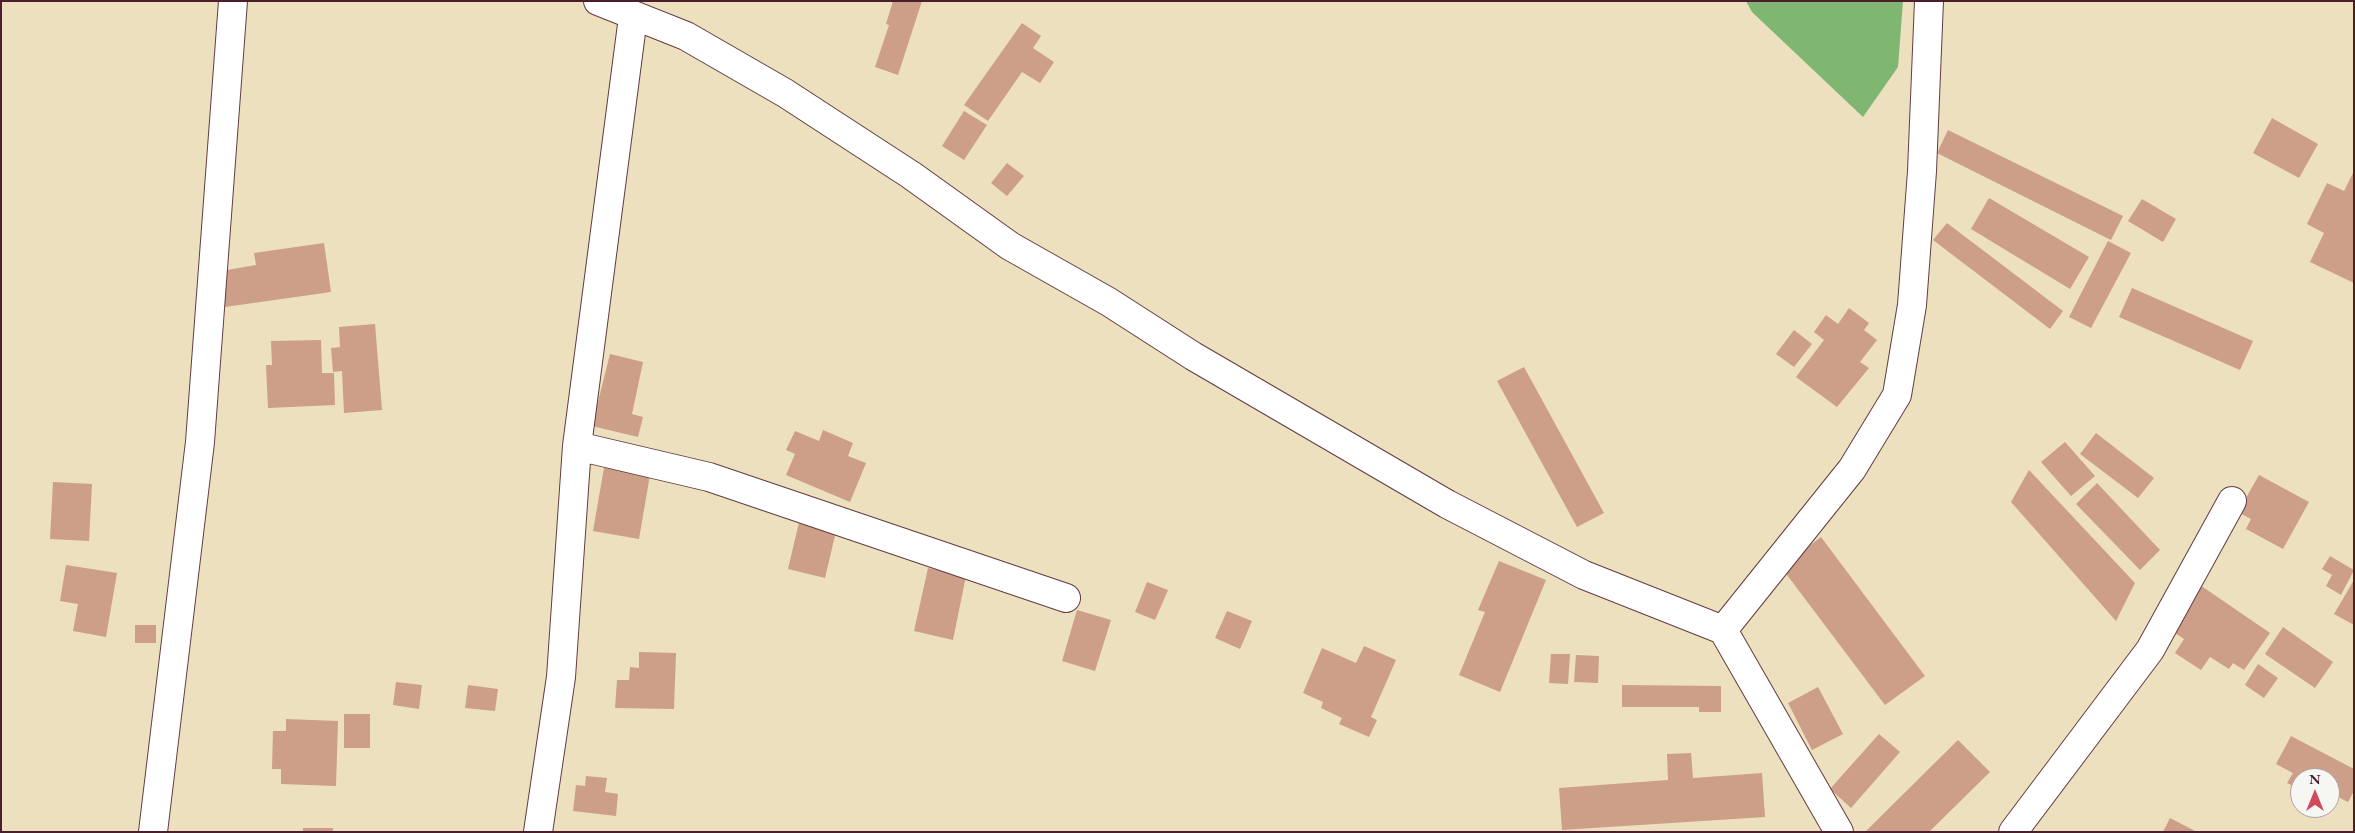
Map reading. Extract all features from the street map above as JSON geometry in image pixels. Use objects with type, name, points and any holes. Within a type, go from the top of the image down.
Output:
[{"type":"street","points":[[153,832],[200,442],[233,1]]},
{"type":"street","points":[[598,1],[633,17],[686,36],[785,93],[912,175],[1010,246],[1109,302],[1193,356],[1447,504],[1584,574],[1723,630],[1839,832]]},
{"type":"street","points":[[1723,630],[1852,469],[1897,395],[1912,305],[1922,171],[1929,1]]},
{"type":"street","points":[[538,832],[561,677],[577,446],[633,17]]},
{"type":"street","points":[[577,446],[709,477],[1066,598]]},
{"type":"street","points":[[2013,832],[2150,650],[2232,501]]},
{"type":"green space","points":[[1746,1],[1903,1],[1898,67],[1863,117],[1752,12]]},
{"type":"building","points":[[893,1],[922,1],[898,75],[875,67],[889,25],[886,24]]},
{"type":"building","points":[[1022,23],[1041,36],[1033,48],[1054,62],[1040,83],[1022,72],[988,121],[964,105]]},
{"type":"building","points":[[964,111],[987,125],[964,160],[942,146]]},
{"type":"building","points":[[2272,118],[2318,144],[2299,178],[2253,153]]},
{"type":"building","points":[[1948,130],[2123,216],[2111,240],[1937,153]]},
{"type":"building","points":[[1007,163],[1024,176],[1007,196],[991,183]]},
{"type":"building","points":[[2354,171],[2354,283],[2310,262],[2324,233],[2307,224],[2327,183],[2344,191]]},
{"type":"building","points":[[1989,198],[2089,257],[2070,289],[1971,229]]},
{"type":"building","points":[[2142,199],[2176,219],[2163,242],[2128,221]]},
{"type":"building","points":[[1947,223],[2063,311],[2050,329],[1933,240]]},
{"type":"building","points":[[2108,241],[2131,253],[2091,328],[2069,317]]},
{"type":"building","points":[[324,243],[331,292],[225,307],[221,276],[227,275],[227,270],[256,265],[254,253]]},
{"type":"building","points":[[2132,288],[2253,341],[2240,370],[2119,317]]},
{"type":"building","points":[[1849,308],[1869,323],[1864,330],[1877,340],[1860,362],[1869,368],[1837,407],[1796,377],[1824,340],[1814,332],[1826,315],[1838,324]]},
{"type":"building","points":[[375,324],[382,410],[344,413],[342,371],[333,372],[331,348],[340,347],[339,327]]},
{"type":"building","points":[[1794,330],[1812,344],[1794,367],[1776,354]]},
{"type":"building","points":[[321,340],[322,373],[334,373],[335,405],[268,408],[266,365],[272,365],[271,341]]},
{"type":"building","points":[[610,354],[643,362],[632,414],[643,417],[638,437],[592,426]]},
{"type":"building","points":[[1524,367],[1604,513],[1577,527],[1497,381]]},
{"type":"building","points":[[823,430],[853,443],[848,456],[866,463],[850,502],[786,475],[795,454],[786,450],[795,431],[819,441]]},
{"type":"building","points":[[2096,433],[2154,478],[2138,498],[2080,454]]},
{"type":"building","points":[[2065,442],[2095,476],[2071,496],[2041,462]]},
{"type":"building","points":[[605,462],[651,469],[639,539],[593,531]]},
{"type":"building","points":[[2029,470],[2135,583],[2116,621],[2011,502]]},
{"type":"building","points":[[2259,475],[2309,502],[2283,549],[2246,529],[2251,519],[2238,512]]},
{"type":"building","points":[[53,482],[92,484],[89,541],[50,539]]},
{"type":"building","points":[[2097,483],[2160,550],[2140,570],[2076,504]]},
{"type":"building","points":[[800,518],[837,527],[825,578],[788,569]]},
{"type":"building","points":[[1821,537],[1925,676],[1885,705],[1781,567]]},
{"type":"building","points":[[2330,556],[2354,570],[2341,595],[2326,586],[2332,575],[2322,569]]},
{"type":"building","points":[[1499,561],[1546,580],[1500,692],[1459,675],[1485,612],[1478,610]]},
{"type":"building","points":[[66,565],[117,573],[106,637],[73,631],[78,604],[60,601]]},
{"type":"building","points":[[928,568],[966,576],[953,640],[914,631]]},
{"type":"building","points":[[2354,580],[2354,625],[2334,614]]},
{"type":"building","points":[[1147,582],[1168,590],[1155,620],[1135,612]]},
{"type":"building","points":[[2200,585],[2270,633],[2244,670],[2233,663],[2229,669],[2210,657],[2201,670],[2175,653],[2184,639],[2169,629]]},
{"type":"building","points":[[1077,610],[1111,620],[1095,671],[1062,661]]},
{"type":"building","points":[[1227,611],[1252,621],[1240,649],[1215,638]]},
{"type":"building","points":[[135,625],[156,625],[156,643],[135,643]]},
{"type":"building","points":[[2283,627],[2333,662],[2315,688],[2265,654]]},
{"type":"building","points":[[1364,646],[1396,660],[1371,717],[1377,720],[1369,737],[1339,724],[1342,718],[1321,708],[1323,702],[1303,693],[1322,648],[1356,663]]},
{"type":"building","points":[[639,652],[676,653],[674,709],[615,708],[617,680],[629,680],[630,667],[639,668]]},
{"type":"building","points":[[1551,654],[1570,654],[1568,684],[1549,683]]},
{"type":"building","points":[[1576,655],[1599,656],[1598,683],[1574,682]]},
{"type":"building","points":[[2258,664],[2278,678],[2264,698],[2245,685]]},
{"type":"building","points":[[396,682],[422,685],[419,709],[393,705]]},
{"type":"building","points":[[468,685],[498,689],[495,711],[465,708]]},
{"type":"building","points":[[1622,685],[1721,686],[1721,712],[1699,712],[1699,707],[1622,707]]},
{"type":"building","points":[[1818,687],[1843,734],[1812,750],[1788,703]]},
{"type":"building","points":[[344,714],[370,714],[370,748],[344,748]]},
{"type":"building","points":[[286,719],[338,721],[336,786],[281,784],[281,769],[272,769],[273,731],[286,731]]},
{"type":"building","points":[[1879,734],[1900,752],[1851,808],[1830,789]]},
{"type":"building","points":[[2291,736],[2354,769],[2354,791],[2348,802],[2340,798],[2340,768],[2290,768],[2290,771],[2276,764]]},
{"type":"building","points":[[1958,740],[1990,772],[1929,832],[1865,832]]},
{"type":"building","points":[[1691,753],[1693,778],[1762,773],[1765,817],[1562,830],[1559,788],[1668,780],[1667,754]]},
{"type":"building","points":[[586,776],[607,778],[605,792],[618,794],[616,816],[573,811],[576,785],[585,786]]},
{"type":"building","points":[[2170,818],[2197,832],[2163,832]]},
{"type":"building","points":[[303,828],[333,828],[333,832],[303,832]]}]
